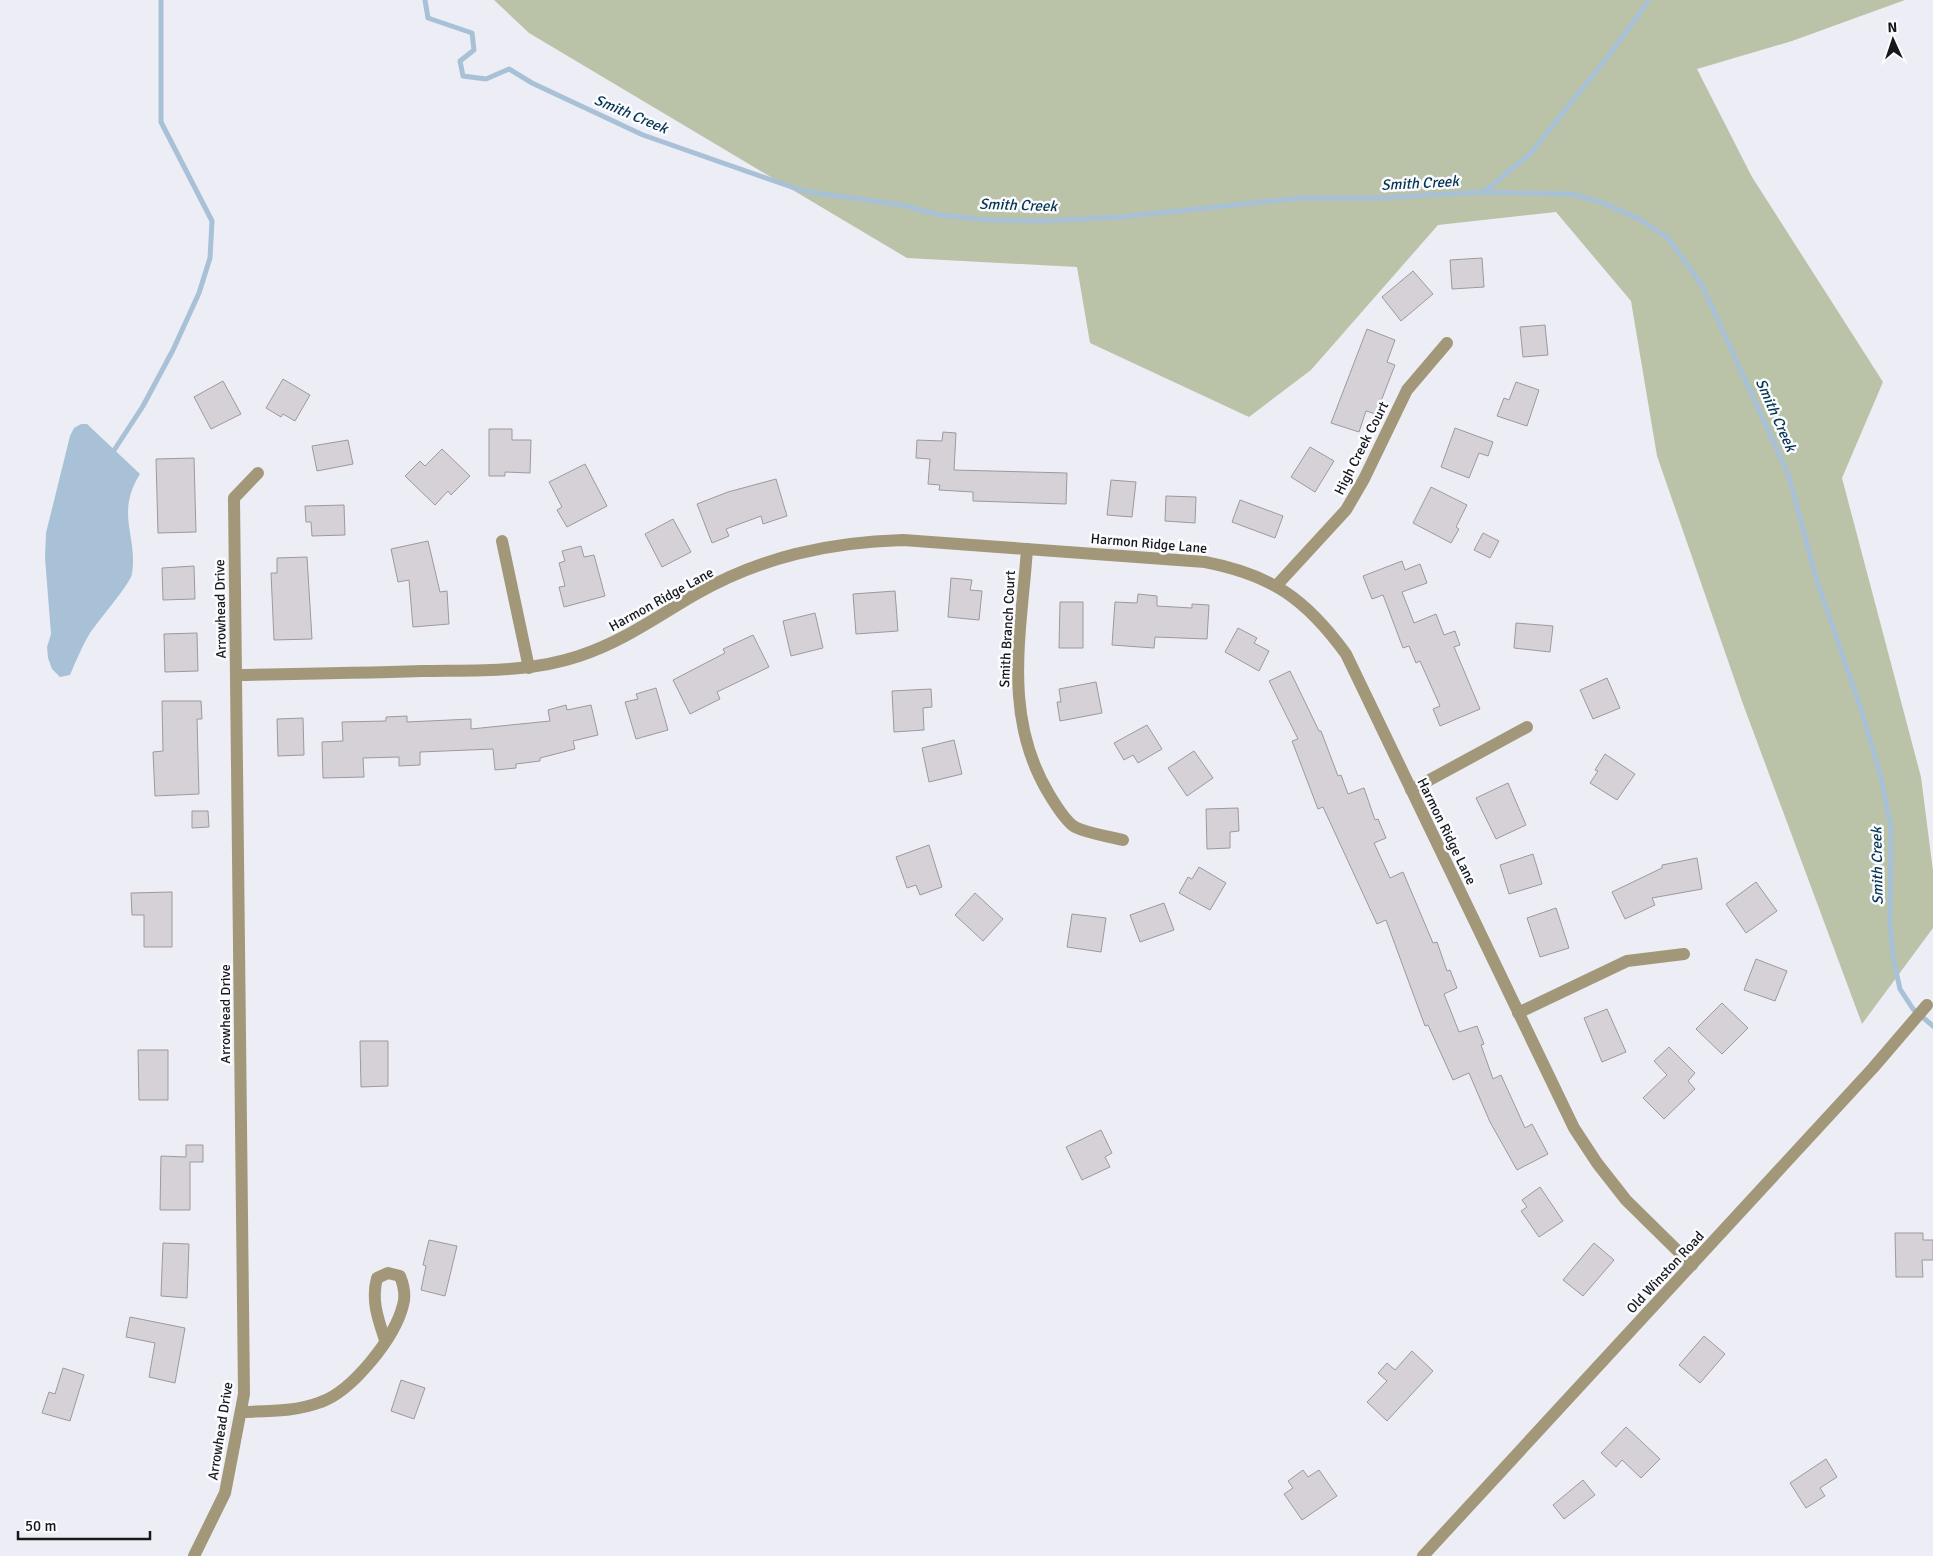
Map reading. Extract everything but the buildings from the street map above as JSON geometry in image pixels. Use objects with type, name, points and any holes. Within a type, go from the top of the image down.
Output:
[{"type":"street","name":"High Creek Court","points":[[1277,585],[1346,510],[1364,479],[1407,390],[1447,343]]},
{"type":"street","name":"Arrowhead Drive","points":[[194,1556],[225,1493],[244,1394],[234,498],[258,473]]},
{"type":"street","name":"Harmon Ridge Lane","points":[[236,675],[529,668],[579,656],[634,634],[698,594],[790,554],[837,544],[894,540],[1205,562],[1235,568],[1277,585],[1310,610],[1346,654],[1574,1128],[1597,1163],[1626,1200],[1692,1265]]},
{"type":"street","points":[[502,541],[529,668]]},
{"type":"street","name":"Smith Branch Court","points":[[1027,549],[1018,686],[1021,721],[1029,753],[1053,800],[1074,826],[1123,840]]},
{"type":"street","points":[[1411,790],[1527,727]]},
{"type":"street","points":[[1518,1013],[1627,961],[1684,954]]},
{"type":"street","name":"Old Winston Road","points":[[1424,1556],[1873,1068],[1927,1006]]},
{"type":"street","points":[[241,1412],[297,1409],[322,1402],[345,1387],[369,1365],[385,1340],[400,1313],[404,1288],[400,1276],[388,1273],[377,1278],[374,1290],[376,1314],[385,1340]]},
{"type":"green space","points":[[494,0],[1905,0],[1792,41],[1697,69],[1752,177],[1883,382],[1842,478],[1921,777],[1933,871],[1933,928],[1862,1024],[1743,704],[1657,456],[1631,301],[1556,212],[1438,225],[1311,370],[1249,417],[1090,343],[1077,267],[907,258],[529,33]]},
{"type":"water","points":[[81,424],[87,424],[140,474],[129,501],[128,513],[133,560],[132,574],[120,594],[90,633],[70,675],[60,677],[52,669],[48,658],[47,647],[51,634],[45,558],[46,533],[70,436],[74,428]]},
{"type":"waterway","points":[[111,455],[143,406],[173,350],[199,293],[210,258],[212,221],[161,122],[161,0]]},
{"type":"waterway","name":"Smith Creek","points":[[425,0],[428,18],[472,33],[474,50],[460,61],[463,76],[486,79],[509,69],[532,83],[643,135],[803,191],[902,205],[940,215],[988,220],[1040,221],[1121,217],[1300,198],[1376,198],[1484,192],[1571,194],[1601,202],[1639,219],[1667,237],[1702,285],[1789,476],[1816,578],[1861,709],[1881,777],[1891,829],[1890,926],[1894,962],[1900,989],[1913,1009],[1933,1026]]},
{"type":"waterway","points":[[1485,191],[1530,154],[1610,54],[1649,0]]}]
